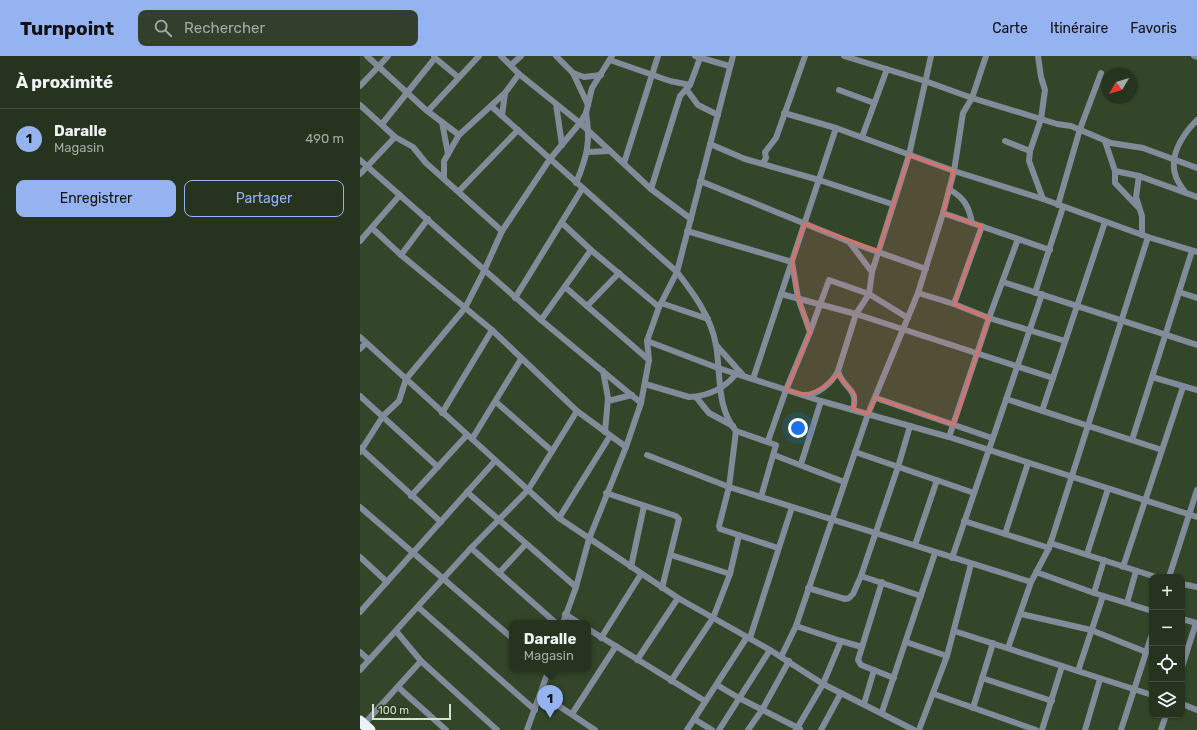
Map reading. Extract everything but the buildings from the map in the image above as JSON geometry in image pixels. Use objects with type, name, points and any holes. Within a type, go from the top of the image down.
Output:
[{"type":"street","points":[[367,56],[408,91],[428,111],[459,135]]},
{"type":"street","points":[[360,86],[388,56]]},
{"type":"street","points":[[428,111],[478,56]]},
{"type":"street","points":[[501,56],[519,74],[580,123],[651,189],[690,218]]},
{"type":"street","points":[[511,65],[521,56]]},
{"type":"street","points":[[556,56],[573,73],[588,106]]},
{"type":"street","points":[[624,164],[658,56]]},
{"type":"street","points":[[563,620],[576,587],[589,539],[606,493],[626,447],[641,403],[649,360],[646,342],[660,305],[677,272],[718,115],[729,66],[733,56]]},
{"type":"street","points":[[763,164],[766,158],[765,152],[776,138],[805,56]]},
{"type":"street","points":[[845,56],[925,81],[972,98],[1080,129],[1105,141],[1143,148],[1197,168]]},
{"type":"street","points":[[801,394],[807,395],[824,387],[835,378],[856,314],[869,294],[872,272],[878,251],[892,204],[909,156],[931,56]]},
{"type":"street","points":[[782,657],[796,626],[831,519],[868,414],[876,398],[918,294],[943,213],[954,171],[963,113],[972,98],[986,56]]},
{"type":"street","points":[[1038,56],[1041,77],[1045,90],[1041,119],[1030,152],[1029,161],[1043,199]]},
{"type":"street","points":[[382,124],[434,57],[458,77]]},
{"type":"street","points":[[651,189],[680,96],[682,92],[688,88],[698,57],[729,66]]},
{"type":"street","points":[[441,522],[360,450],[383,416],[399,401],[406,379],[465,308],[502,231],[550,159],[580,123],[586,113],[592,88],[611,58],[688,88],[698,105],[718,115]]},
{"type":"street","points":[[862,137],[887,69]]},
{"type":"street","points":[[573,73],[584,77],[601,75]]},
{"type":"street","points":[[952,558],[1030,329],[1080,129],[1101,73]]},
{"type":"street","points":[[444,177],[444,161],[459,135],[505,93],[519,74]]},
{"type":"street","points":[[839,90],[874,103]]},
{"type":"street","points":[[502,116],[505,93]]},
{"type":"street","points":[[556,104],[562,145]]},
{"type":"street","points":[[360,105],[395,137],[413,147],[423,160],[444,177],[502,231]]},
{"type":"street","points":[[491,106],[582,189],[677,272],[699,302],[708,319],[716,345],[722,400],[735,428],[729,487],[719,526],[720,529],[778,548]]},
{"type":"street","points":[[576,183],[588,152],[589,132],[586,113]]},
{"type":"street","points":[[784,113],[836,128],[909,156],[1043,199],[1194,252],[1132,440]]},
{"type":"street","points":[[1186,193],[1176,177],[1174,159],[1178,145],[1186,131],[1197,120]]},
{"type":"street","points":[[442,122],[448,154]]},
{"type":"street","points":[[753,379],[836,128]]},
{"type":"street","points":[[459,191],[518,130]]},
{"type":"street","points":[[360,174],[395,137]]},
{"type":"street","points":[[1005,141],[1030,152]]},
{"type":"street","points":[[1105,141],[1115,171],[1115,183],[1138,207]]},
{"type":"street","points":[[710,144],[745,159],[819,180],[892,204]]},
{"type":"street","points":[[588,152],[610,151]]},
{"type":"street","points":[[360,160],[515,298],[641,403]]},
{"type":"street","points":[[1115,171],[1139,176],[1197,197]]},
{"type":"street","points":[[567,175],[581,172]]},
{"type":"street","points":[[1008,648],[1031,582],[1050,545],[1122,321],[1145,236],[1142,216],[1136,197],[1139,176]]},
{"type":"street","points":[[700,181],[850,242],[926,269]]},
{"type":"street","points":[[515,298],[582,189]]},
{"type":"street","points":[[949,189],[964,199],[969,210],[972,223]]},
{"type":"street","points":[[360,241],[400,195]]},
{"type":"street","points":[[943,213],[1050,250]]},
{"type":"street","points":[[401,255],[428,219]]},
{"type":"street","points":[[562,222],[591,250],[660,305],[708,319]]},
{"type":"street","points":[[1042,410],[1105,222]]},
{"type":"street","points":[[954,304],[982,226]]},
{"type":"street","points":[[372,228],[401,255],[492,330],[577,411],[626,447]]},
{"type":"street","points":[[687,231],[792,262]]},
{"type":"street","points":[[949,437],[989,318],[1018,239]]},
{"type":"street","points":[[850,242],[872,272]]},
{"type":"street","points":[[541,320],[591,250]]},
{"type":"street","points":[[792,262],[798,298],[810,332]]},
{"type":"street","points":[[587,306],[620,273]]},
{"type":"street","points":[[768,442],[828,280],[869,294],[908,318]]},
{"type":"street","points":[[1003,282],[1197,345]]},
{"type":"street","points":[[565,287],[649,360]]},
{"type":"street","points":[[1180,292],[1197,298]]},
{"type":"street","points":[[781,294],[856,314],[1053,378]]},
{"type":"street","points":[[918,294],[954,304],[989,318],[1030,329],[1065,341]]},
{"type":"street","points":[[442,413],[492,330]]},
{"type":"street","points":[[360,337],[559,518],[678,598],[789,661],[823,684],[882,712],[914,730]]},
{"type":"street","points":[[646,342],[745,377],[821,401],[949,437],[1197,517]]},
{"type":"street","points":[[360,349],[366,343]]},
{"type":"street","points":[[716,345],[745,377]]},
{"type":"street","points":[[411,496],[438,467],[470,437],[496,402],[522,359]]},
{"type":"street","points":[[838,371],[840,378],[855,395],[856,400],[853,409]]},
{"type":"street","points":[[559,518],[608,434],[608,390],[603,372]]},
{"type":"street","points":[[645,384],[689,397],[696,397],[720,389],[736,374]]},
{"type":"street","points":[[1152,377],[1197,390]]},
{"type":"street","points":[[1123,567],[1144,500],[1183,387]]},
{"type":"street","points":[[608,401],[632,395]]},
{"type":"street","points":[[360,396],[438,467]]},
{"type":"street","points":[[696,397],[710,414],[735,428],[776,445],[761,497]]},
{"type":"street","points":[[876,398],[992,438]]},
{"type":"street","points":[[1006,399],[1162,450]]},
{"type":"street","points":[[801,464],[821,401]]},
{"type":"street","points":[[496,402],[552,451]]},
{"type":"street","points":[[360,670],[471,548],[528,490],[577,411]]},
{"type":"street","points":[[808,588],[845,598],[849,598],[853,594],[876,533],[910,426]]},
{"type":"street","points":[[855,452],[974,493]]},
{"type":"street","points":[[647,455],[729,487],[1031,582]]},
{"type":"street","points":[[774,455],[801,464],[844,482]]},
{"type":"street","points":[[361,608],[387,582],[495,461]]},
{"type":"street","points":[[1005,534],[1028,463]]},
{"type":"street","points":[[914,545],[937,480]]},
{"type":"street","points":[[1087,554],[1108,489]]},
{"type":"street","points":[[1169,574],[1197,490]]},
{"type":"street","points":[[467,492],[525,545],[576,587]]},
{"type":"street","points":[[606,493],[676,516],[679,519],[672,554],[662,588]]},
{"type":"street","points":[[631,567],[644,506]]},
{"type":"street","points":[[360,507],[509,635]]},
{"type":"street","points":[[687,730],[748,638],[792,507]]},
{"type":"street","points":[[964,521],[1005,534],[1087,554],[1149,575]]},
{"type":"street","points":[[671,681],[713,618],[730,574],[739,535]]},
{"type":"street","points":[[499,573],[525,545]]},
{"type":"street","points":[[471,548],[553,620]]},
{"type":"street","points":[[882,712],[935,553]]},
{"type":"street","points":[[672,554],[730,574]]},
{"type":"street","points":[[360,557],[387,582]]},
{"type":"street","points":[[1094,593],[1104,560]]},
{"type":"street","points":[[919,730],[934,694],[947,656],[971,564]]},
{"type":"street","points":[[1127,603],[1136,571]]},
{"type":"street","points":[[1036,572],[1094,593],[1149,610]]},
{"type":"street","points":[[601,638],[641,574]]},
{"type":"street","points":[[861,576],[921,596]]},
{"type":"street","points":[[882,582],[858,663],[894,678]]},
{"type":"street","points":[[1185,585],[1197,587]]},
{"type":"street","points":[[1078,671],[1090,630],[1103,596]]},
{"type":"street","points":[[637,660],[678,598]]},
{"type":"street","points":[[418,607],[535,710]]},
{"type":"street","points":[[565,614],[574,620]]},
{"type":"street","points":[[1021,614],[1090,630],[1146,652]]},
{"type":"street","points":[[1185,620],[1197,623],[1185,657]]},
{"type":"street","points":[[796,626],[862,647]]},
{"type":"street","points":[[396,631],[421,661],[497,730]]},
{"type":"street","points":[[591,631],[705,701]]},
{"type":"street","points":[[954,631],[1149,694]]},
{"type":"street","points":[[717,685],[798,729],[823,684],[841,641]]},
{"type":"street","points":[[906,642],[947,656]]},
{"type":"street","points":[[973,708],[993,643]]},
{"type":"street","points":[[1121,730],[1149,643]]},
{"type":"street","points":[[572,714],[616,646]]},
{"type":"street","points":[[719,730],[770,650]]},
{"type":"street","points":[[360,652],[369,660]]},
{"type":"street","points":[[364,725],[421,661]]},
{"type":"street","points":[[748,730],[762,710],[789,661]]},
{"type":"street","points":[[1042,730],[1062,666]]},
{"type":"street","points":[[864,704],[874,670]]},
{"type":"street","points":[[527,730],[541,694],[547,672]]},
{"type":"street","points":[[982,678],[1052,701]]},
{"type":"street","points":[[1085,730],[1100,679]]},
{"type":"street","points":[[398,687],[446,730]]},
{"type":"street","points":[[821,730],[841,693]]},
{"type":"street","points":[[541,694],[595,730]]},
{"type":"street","points":[[934,694],[1032,729]]},
{"type":"street","points":[[1185,705],[1197,710]]},
{"type":"street","points":[[1161,730],[1165,718]]},
{"type":"street","points":[[694,719],[712,730]]},
{"type":"highlighted area","points":[[909,155],[954,171],[943,213],[982,226],[954,304],[989,318],[954,425],[876,398],[868,414],[853,409],[855,395],[838,375],[824,387],[807,395],[786,390],[810,332],[798,298],[792,262],[804,223],[878,251]]},
{"type":"place","name":"Daralle","points":[[550,718]]}]
